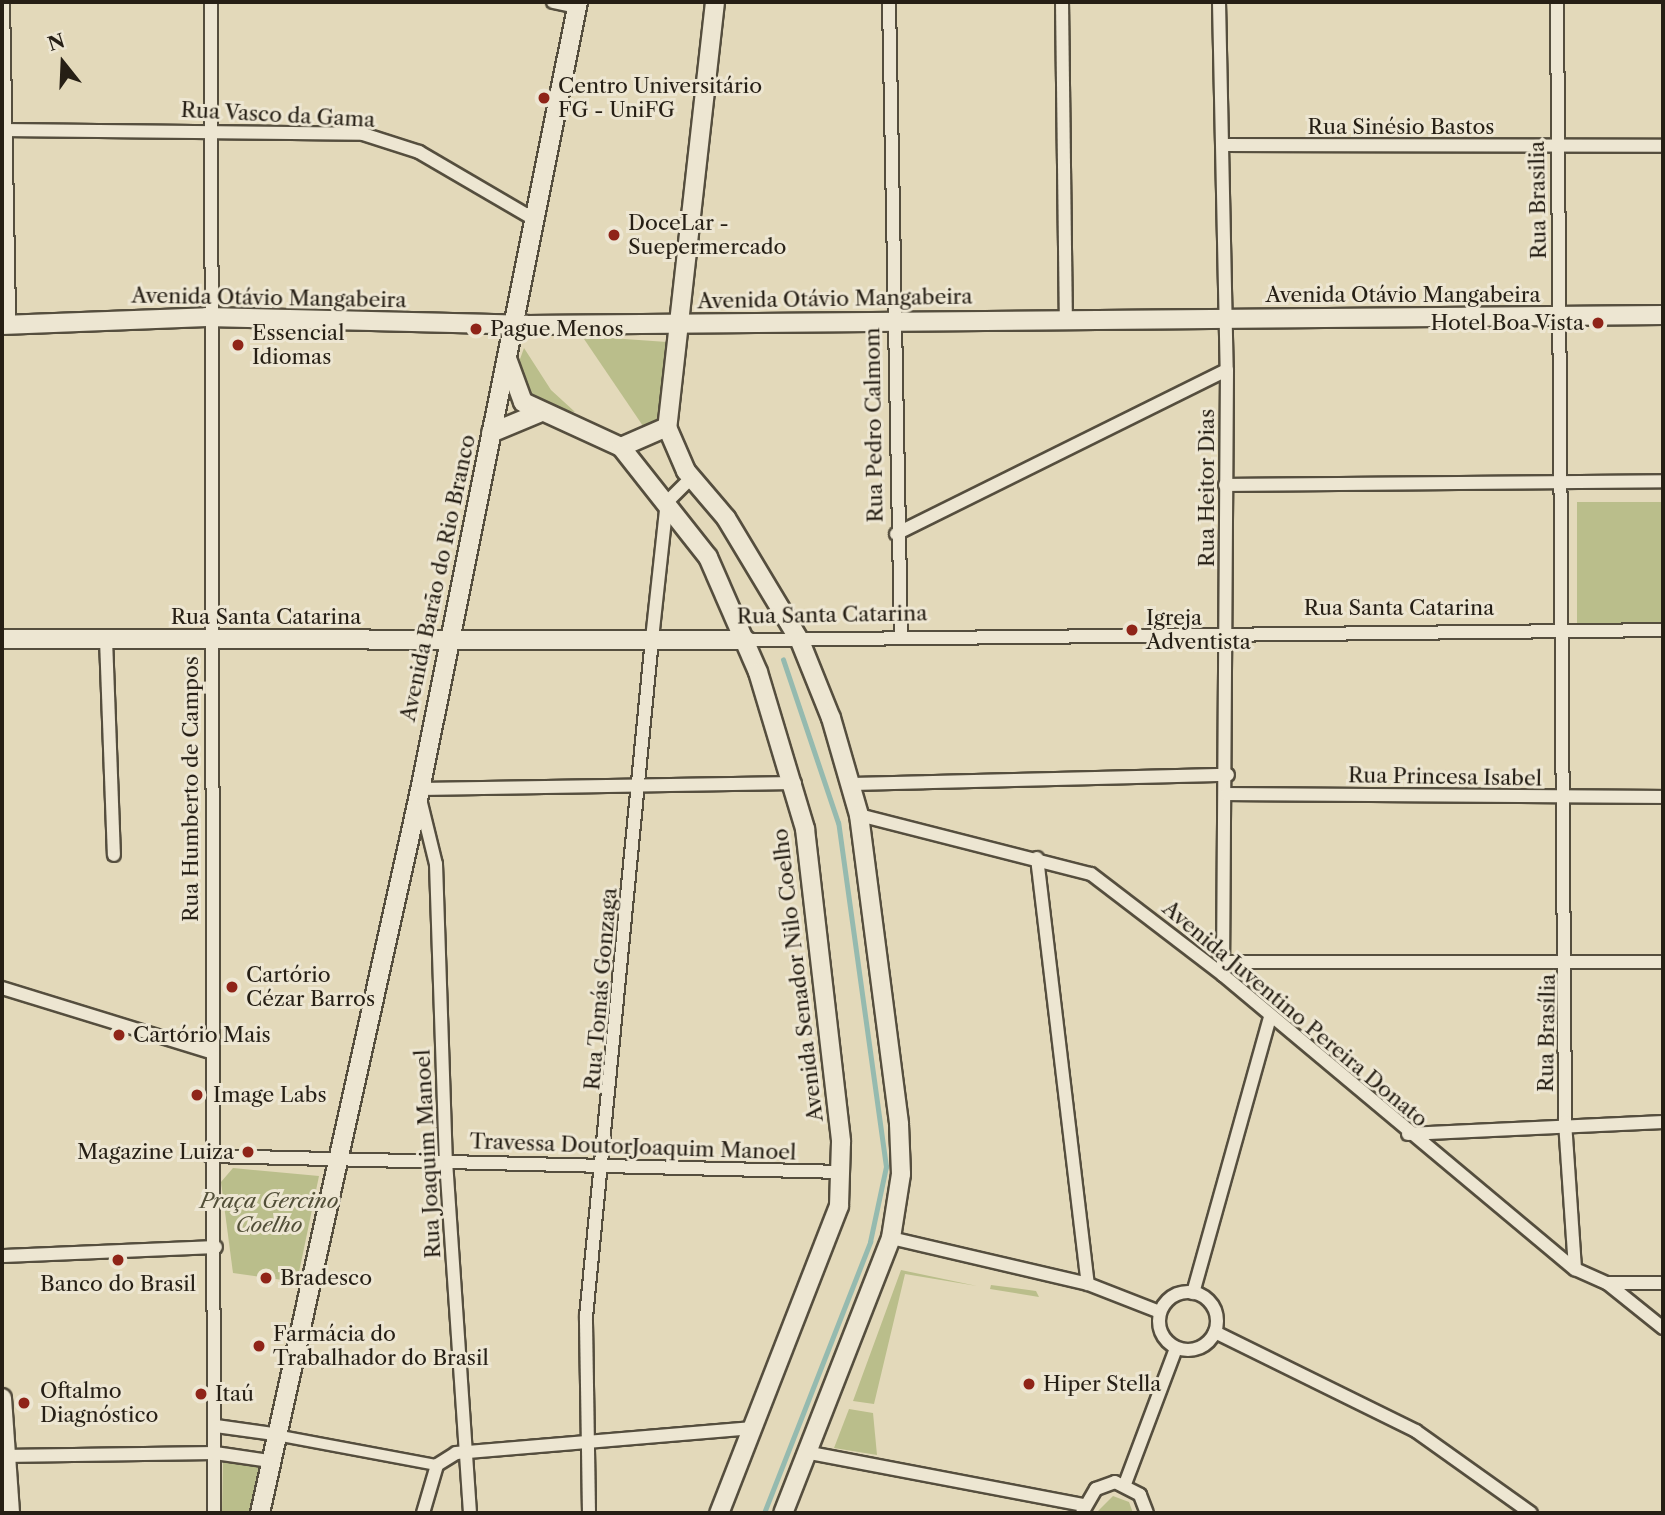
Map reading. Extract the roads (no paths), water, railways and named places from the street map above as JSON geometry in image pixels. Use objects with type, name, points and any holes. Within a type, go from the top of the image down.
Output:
[{"type":"main road","points":[[715,2],[667,427],[691,478],[726,518],[800,641],[852,784],[859,815],[899,1124],[901,1174],[891,1238],[783,1513]]},
{"type":"main road","name":"Avenida Barão do Rio Branco","points":[[341,1163],[419,792],[445,641],[491,433],[506,354],[508,325],[578,4]]},
{"type":"main road","name":"Avenida Otávio Mangabeira","points":[[4,330],[207,317],[508,325],[679,324],[891,318],[1066,320],[1663,315]]},
{"type":"main road","name":"Avenida Senador Nilo Coelho","points":[[506,354],[520,397],[539,413],[621,447],[667,502],[717,574],[746,640],[795,783],[824,966],[841,1172],[833,1226],[719,1513]]},
{"type":"main road","points":[[491,433],[539,413]]},
{"type":"main road","points":[[621,447],[667,427]]},
{"type":"main road","name":"Rua Santa Catarina","points":[[2,639],[746,640]]},
{"type":"main road","points":[[260,1513],[274,1434],[341,1163]]},
{"type":"main road","points":[[2,1398],[3,1455],[10,1513]]},
{"type":"street","points":[[3,2],[4,330]]},
{"type":"street","name":"Rua Humberto de Campos","points":[[210,1156],[207,317],[211,2]]},
{"type":"street","points":[[553,2],[578,4]]},
{"type":"street","name":"Rua Pedro Calmom","points":[[890,2],[891,318],[901,637]]},
{"type":"street","points":[[1062,2],[1066,320]]},
{"type":"street","name":"Rua Heitor Dias","points":[[1219,2],[1227,370],[1225,485],[1228,775],[1223,968]]},
{"type":"street","name":"Rua Brasilia","points":[[1557,2],[1556,146],[1565,630]]},
{"type":"street","name":"Rua Vasco da Gama","points":[[5,130],[209,129],[380,137],[419,152],[532,218]]},
{"type":"street","name":"Rua Sinésio Bastos","points":[[1223,145],[1663,146]]},
{"type":"street","points":[[896,534],[1227,370]]},
{"type":"street","points":[[667,502],[691,478]]},
{"type":"street","points":[[1225,485],[1663,481]]},
{"type":"street","name":"Rua Tomás Gonzaga","points":[[589,1513],[584,1439],[586,1317],[604,1167],[667,502]]},
{"type":"street","name":"Rua Brasília","points":[[1565,630],[1565,1122],[1575,1269]]},
{"type":"street","name":"Rua Santa Catarina","points":[[746,640],[1226,631],[1663,630]]},
{"type":"street","points":[[106,639],[114,855]]},
{"type":"street","points":[[852,784],[1228,775]]},
{"type":"street","points":[[419,792],[639,783],[795,783]]},
{"type":"street","name":"Rua Joaquim Manoel","points":[[419,792],[436,864],[446,1161],[470,1513]]},
{"type":"street","name":"Rua Princesa Isabel","points":[[1227,794],[1663,797]]},
{"type":"street","name":"Avenida Juventino Pereira Donato","points":[[859,815],[1037,858],[1091,874],[1223,968],[1269,1017],[1575,1269],[1607,1283],[1663,1328]]},
{"type":"street","points":[[1037,858],[1088,1284]]},
{"type":"street","points":[[1223,968],[1663,962]]},
{"type":"street","points":[[2,988],[210,1052]]},
{"type":"street","points":[[1193,1293],[1269,1017]]},
{"type":"street","points":[[1408,1134],[1565,1122],[1663,1122]]},
{"type":"street","points":[[214,1513],[216,1247],[210,1156],[341,1163]]},
{"type":"street","name":"Travessa DoutorJoaquim Manoel","points":[[341,1163],[446,1161],[841,1172]]},
{"type":"street","points":[[891,1238],[1088,1284],[1160,1312]]},
{"type":"street","points":[[2,1256],[216,1247]]},
{"type":"street","points":[[1607,1283],[1663,1283]]},
{"type":"street","points":[[1193,1293],[1211,1303],[1215,1332],[1203,1346],[1176,1348],[1160,1329],[1160,1312],[1173,1296],[1193,1293]]},
{"type":"street","points":[[1215,1332],[1416,1431],[1531,1513]]},
{"type":"street","points":[[1125,1484],[1176,1348]]},
{"type":"street","points":[[215,1426],[274,1434],[437,1465],[465,1450],[753,1428]]},
{"type":"street","points":[[805,1452],[1083,1509],[1104,1484],[1125,1484],[1140,1494],[1147,1513]]},
{"type":"street","points":[[3,1455],[215,1453],[270,1461]]},
{"type":"street","points":[[423,1513],[437,1465]]},
{"type":"waterway","points":[[764,1513],[870,1242],[886,1167],[838,823],[783,660]]},
{"type":"place","name":"Centro Universitário FG - UniFG","points":[[544,98]]},
{"type":"place","name":"DoceLar - Suepermercado","points":[[614,235]]},
{"type":"place","name":"Hotel Boa Vista","points":[[1598,323]]},
{"type":"place","name":"Pague Menos","points":[[476,329]]},
{"type":"place","name":"Essencial Idiomas","points":[[238,345]]},
{"type":"place","name":"Igreja Adventista","points":[[1132,630]]},
{"type":"place","name":"Cartório Cézar Barros","points":[[232,987]]},
{"type":"place","name":"Cartório Mais","points":[[119,1035]]},
{"type":"place","name":"Image Labs","points":[[197,1095]]},
{"type":"place","name":"Magazine Luiza","points":[[248,1152]]},
{"type":"place","name":"Banco do Brasil","points":[[118,1260]]},
{"type":"place","name":"Bradesco","points":[[266,1278]]},
{"type":"place","name":"Farmácia do Trabalhador do Brasil","points":[[259,1346]]},
{"type":"place","name":"Hiper Stella","points":[[1029,1384]]},
{"type":"place","name":"Itaú","points":[[201,1394]]},
{"type":"place","name":"Oftalmo Diagnóstico","points":[[24,1403]]},
{"type":"park label","name":"Praça Gercino Coelho","points":[[269,1213]]}]
